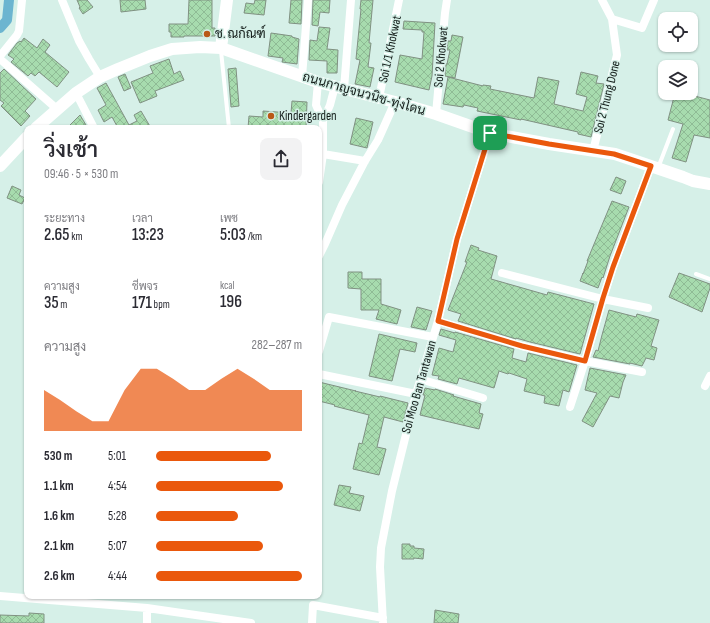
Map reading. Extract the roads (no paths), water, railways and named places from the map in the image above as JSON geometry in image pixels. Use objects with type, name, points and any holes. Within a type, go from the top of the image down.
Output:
[{"type":"street","points":[[0,56],[19,31],[22,0]]},
{"type":"street","points":[[62,0],[79,41],[100,77]]},
{"type":"street","points":[[221,48],[227,0]]},
{"type":"street","points":[[302,77],[308,0]]},
{"type":"street","points":[[351,0],[339,88],[323,121],[322,154],[365,162]]},
{"type":"street","name":"Soi 1/1 Khokwat","points":[[379,98],[399,0]]},
{"type":"street","name":"Soi 2 Khokwat","points":[[436,114],[447,0]]},
{"type":"street","name":"Soi 2 Thung Done","points":[[593,151],[617,55],[612,20],[602,0]]},
{"type":"street","points":[[612,20],[642,28],[654,0]]},
{"type":"street","name":"ถนนกาญจนวนิช-ทุ่งโดน","points":[[40,125],[76,93],[100,77],[118,69],[172,49],[200,47],[221,48],[302,77],[436,114],[490,133],[623,156],[693,181],[710,184]]},
{"type":"street","points":[[0,59],[57,110]]},
{"type":"street","points":[[318,82],[316,105],[323,121]]},
{"type":"street","points":[[76,93],[92,125]]},
{"type":"street","points":[[322,250],[342,205],[378,140],[395,102]]},
{"type":"street","name":"Soi Moo Ban Tantawan","points":[[383,620],[380,567],[381,548],[392,491],[420,379],[438,321],[457,239],[490,133]]},
{"type":"street","points":[[0,166],[24,140]]},
{"type":"street","points":[[570,407],[613,267],[655,167]]},
{"type":"street","points":[[502,273],[648,308]]},
{"type":"street","points":[[322,341],[329,317],[433,337]]},
{"type":"street","points":[[438,321],[522,346],[585,361],[642,372]]},
{"type":"street","points":[[322,375],[416,394]]},
{"type":"street","points":[[705,386],[710,376]]},
{"type":"street","points":[[420,379],[483,398]]},
{"type":"street","points":[[0,596],[24,598]]},
{"type":"street","points":[[37,599],[147,608],[250,623]]},
{"type":"street","points":[[312,623],[313,605],[383,620]]},
{"type":"street","points":[[147,608],[147,623]]},
{"type":"lane","points":[[221,48],[229,125]]},
{"type":"lane","points":[[655,167],[672,129]]},
{"type":"lane","points":[[696,274],[710,279]]},
{"type":"waterway","points":[[0,28],[7,20],[9,0]]},
{"type":"place","name":"ช. ณกัณฑ์","points":[[207,34]]},
{"type":"place","name":"Kindergarden","points":[[271,116]]}]
